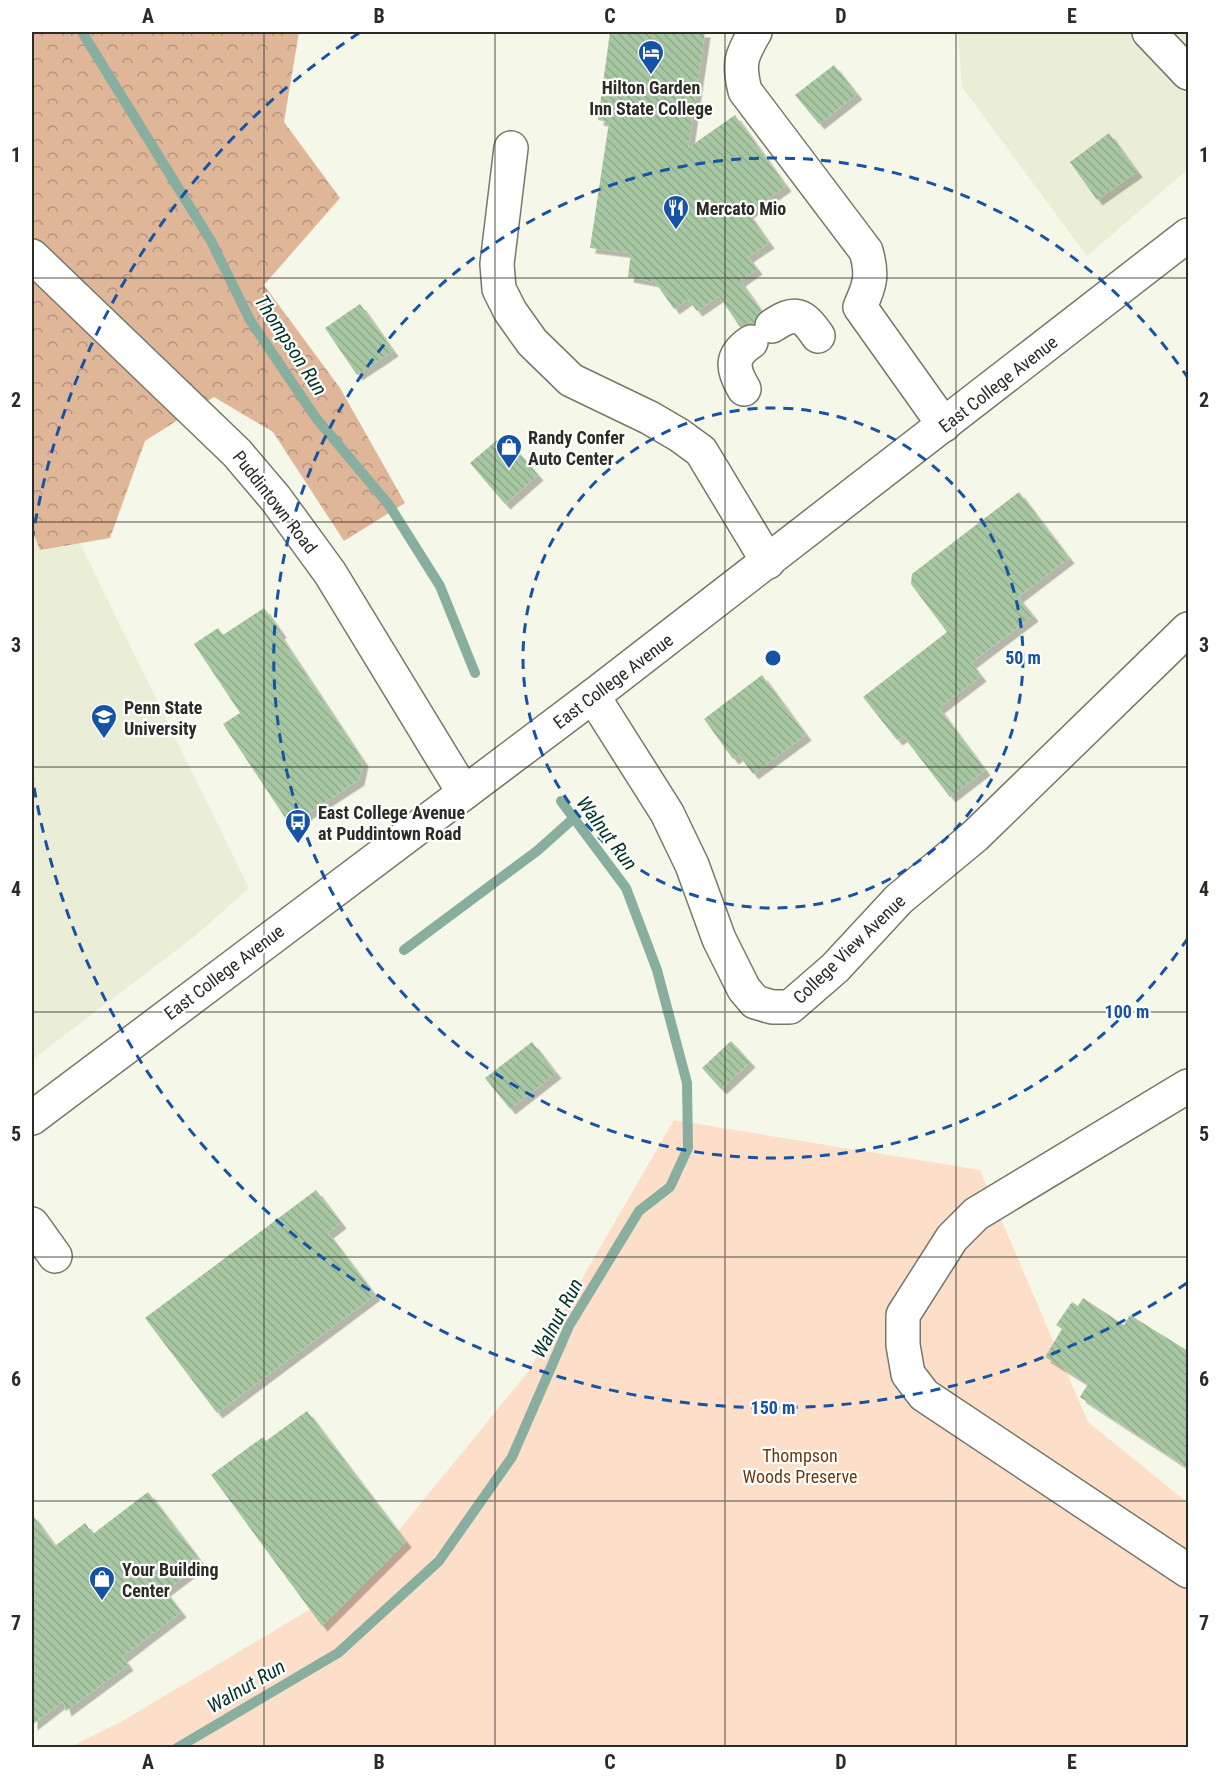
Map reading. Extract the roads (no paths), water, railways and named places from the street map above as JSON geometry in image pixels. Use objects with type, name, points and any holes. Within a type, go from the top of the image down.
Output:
[{"type":"main road","points":[[755,32],[743,53],[740,72],[745,91],[867,251],[871,269],[869,288],[861,307],[944,425]]},
{"type":"main road","points":[[1149,32],[1184,58]]},
{"type":"main road","points":[[511,148],[497,264],[499,289],[510,311],[532,342],[570,380],[650,418],[701,451],[768,561]]},
{"type":"main road","name":"East College Avenue","points":[[32,1118],[593,696],[1188,235]]},
{"type":"main road","name":"Puddintown Road","points":[[32,256],[237,453],[276,499],[330,573],[464,793]]},
{"type":"main road","points":[[744,389],[735,374],[735,362],[740,350],[786,316],[798,316],[808,321],[818,336]]},
{"type":"main road","name":"College View Avenue","points":[[593,696],[667,813],[692,865],[719,939],[744,989],[755,1002],[772,1007],[790,1007],[835,968],[899,899],[975,836],[1188,629]]},
{"type":"main road","points":[[1188,1086],[976,1214],[952,1238],[903,1315],[903,1345],[908,1374],[924,1395],[1188,1571]]},
{"type":"main road","points":[[32,1224],[55,1256]]},
{"type":"waterway","name":"Thompson Run","points":[[82,32],[211,241],[250,320],[316,418],[389,505],[440,586],[475,673]]},
{"type":"waterway","name":"Walnut Run","points":[[177,1748],[338,1653],[439,1561],[512,1457],[569,1326],[639,1211],[670,1187],[688,1148],[687,1083],[657,970],[626,888],[561,801]]},
{"type":"waterway","points":[[404,950],[537,851],[574,818]]},
{"type":"place","name":"Hilton Garden Inn State College","points":[[651,76]]},
{"type":"place","name":"Mercato Mio","points":[[676,231]]},
{"type":"place","name":"Randy Confer Auto Center","points":[[509,470]]},
{"type":"place","name":"Penn State University","points":[[104,740]]},
{"type":"place","name":"East College Avenue at Puddintown Road","points":[[298,845]]},
{"type":"place","name":"Your Building Center","points":[[102,1602]]},
{"type":"park label","name":"Thompson Woods Preserve","points":[[800,1465]]}]
